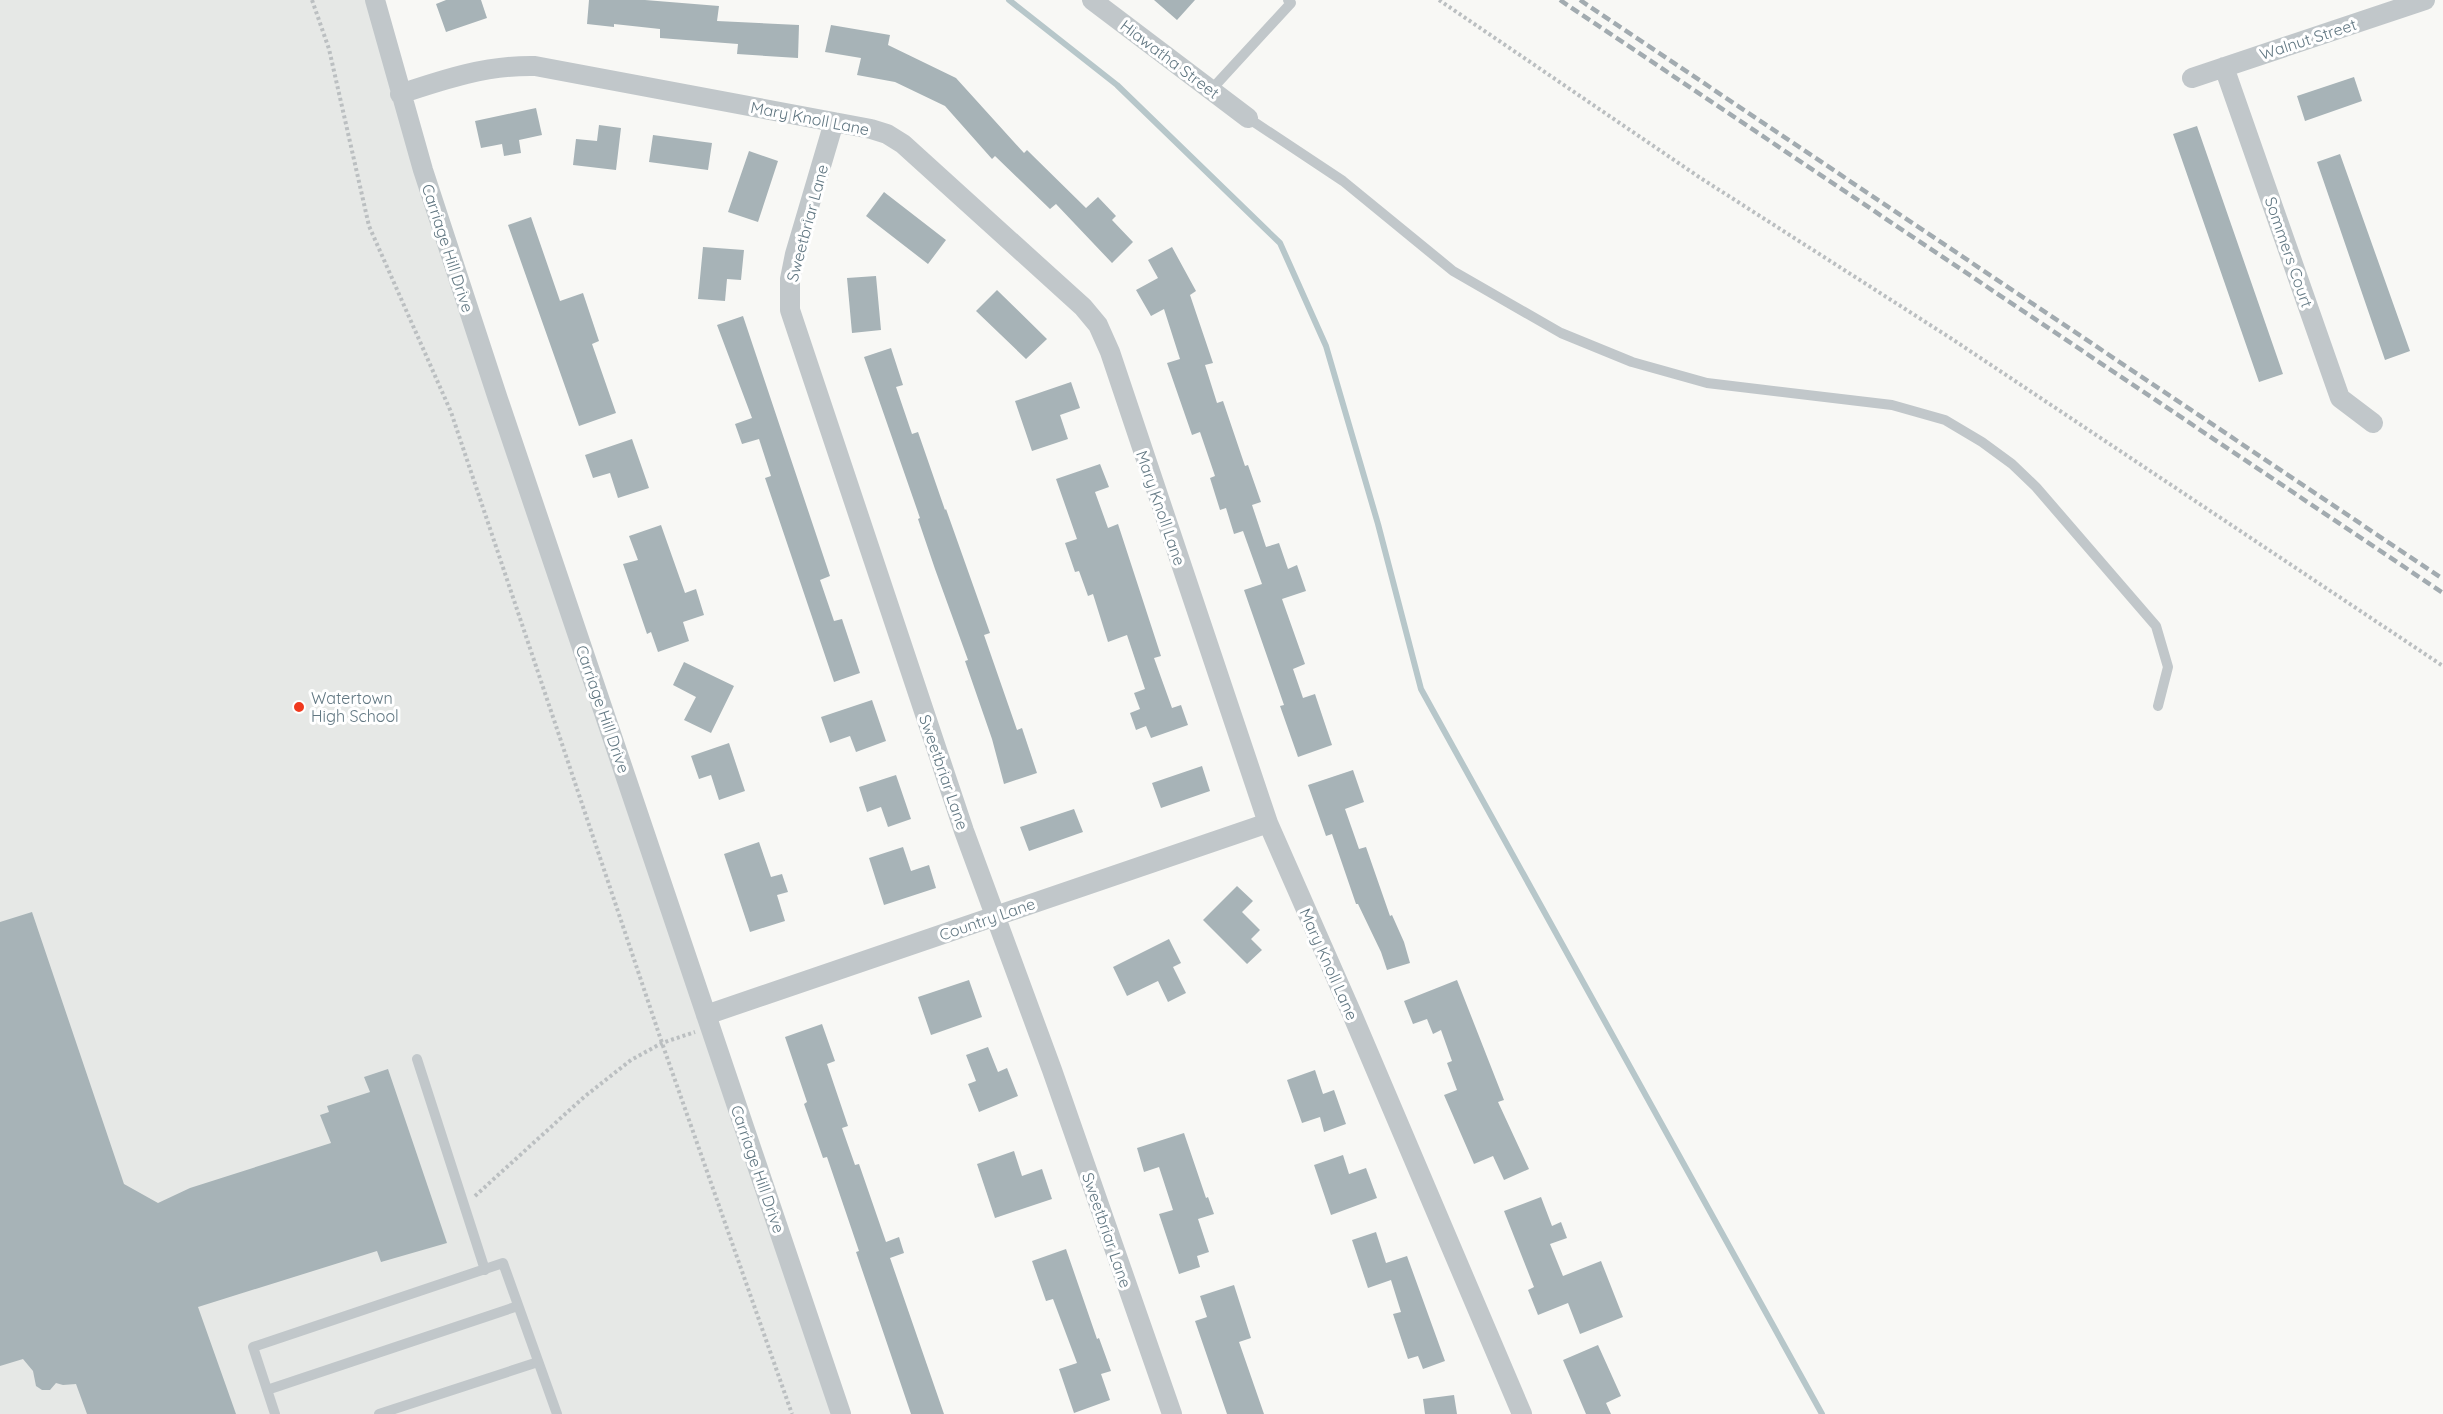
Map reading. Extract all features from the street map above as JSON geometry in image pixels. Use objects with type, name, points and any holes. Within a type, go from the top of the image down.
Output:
[{"type":"street","name":"Carriage Hill Drive","points":[[375,0],[423,170],[498,399],[841,1414]]},
{"type":"street","name":"Hiawatha Street","points":[[1092,0],[1248,118]]},
{"type":"street","name":"Walnut Street","points":[[2192,78],[2425,0]]},
{"type":"street","name":"Mary Knoll Lane","points":[[400,94],[484,69],[509,65],[535,66],[871,129],[887,134],[903,144],[1083,307],[1098,326],[1110,352],[1268,823],[1357,1024],[1522,1414]]},
{"type":"street","name":"Sommers Court","points":[[2224,67],[2340,398],[2373,423]]},
{"type":"street","name":"Sweetbriar Lane","points":[[834,122],[795,254],[790,279],[790,310],[994,917],[1052,1070],[1172,1414]]},
{"type":"street","name":"Country Lane","points":[[708,1021],[994,917],[1268,823]]},
{"type":"lane","points":[[1211,90],[1291,3],[1288,0]]},
{"type":"lane","points":[[1248,118],[1343,181],[1453,271],[1561,333],[1632,362],[1707,383],[1892,405],[1945,420],[1982,442],[2012,464],[2036,487],[2157,626],[2168,666],[2158,706]]},
{"type":"lane","points":[[417,1059],[485,1270]]},
{"type":"lane","points":[[274,1414],[253,1347],[503,1263],[557,1414]]},
{"type":"lane","points":[[267,1390],[518,1305]]},
{"type":"lane","points":[[379,1414],[538,1362]]},
{"type":"path","points":[[312,0],[329,49],[369,226],[451,412],[662,1043],[792,1414]]},
{"type":"path","points":[[1439,0],[1699,177],[1952,339],[2443,666]]},
{"type":"path","points":[[464,1206],[584,1097],[631,1060],[708,1021]]},
{"type":"shaded area","name":"Watertown High School","points":[[0,0],[365,0],[831,1414],[0,1414]]},
{"type":"building","points":[[446,0],[481,0],[487,18],[446,32],[436,4]]},
{"type":"building","points":[[589,0],[645,0],[719,6],[717,21],[799,25],[798,58],[737,54],[738,44],[660,38],[660,29],[614,24],[614,27],[587,24]]},
{"type":"building","points":[[1154,0],[1195,0],[1177,20]]},
{"type":"building","points":[[831,25],[890,35],[888,45],[956,78],[1024,153],[1027,150],[1086,208],[1098,197],[1116,216],[1112,220],[1133,242],[1112,263],[1056,204],[1050,209],[995,156],[992,159],[945,106],[895,82],[857,75],[861,58],[825,52]]},
{"type":"building","points":[[2354,77],[2362,101],[2305,121],[2297,96]]},
{"type":"building","points":[[536,108],[542,135],[519,140],[521,153],[504,156],[502,144],[481,148],[475,121]]},
{"type":"building","points":[[599,125],[621,128],[616,170],[573,165],[576,139],[597,141]]},
{"type":"building","points":[[2197,126],[2283,374],[2259,382],[2173,134]]},
{"type":"building","points":[[653,135],[712,143],[708,170],[649,162]]},
{"type":"building","points":[[749,151],[778,161],[758,222],[728,212]]},
{"type":"building","points":[[2340,154],[2410,351],[2385,360],[2317,162]]},
{"type":"building","points":[[884,192],[946,240],[928,264],[866,216]]},
{"type":"building","points":[[531,217],[560,301],[583,293],[599,341],[592,344],[616,413],[579,426],[508,225]]},
{"type":"building","points":[[703,247],[744,250],[741,280],[727,279],[725,301],[698,299]]},
{"type":"building","points":[[1172,247],[1196,291],[1190,295],[1213,363],[1205,365],[1217,403],[1223,401],[1245,466],[1248,465],[1261,502],[1252,505],[1266,547],[1279,543],[1288,569],[1297,565],[1306,591],[1282,599],[1305,664],[1293,669],[1303,698],[1315,694],[1332,745],[1298,757],[1280,706],[1284,705],[1244,590],[1262,584],[1243,531],[1234,534],[1226,508],[1220,510],[1210,478],[1215,476],[1200,432],[1192,435],[1167,363],[1180,359],[1164,309],[1151,316],[1136,290],[1158,278],[1148,260]]},
{"type":"building","points":[[876,276],[881,330],[852,333],[847,278]]},
{"type":"building","points":[[997,290],[1047,339],[1026,359],[976,311]]},
{"type":"building","points":[[743,316],[830,576],[820,580],[834,621],[842,619],[860,673],[834,682],[765,478],[771,476],[759,439],[742,444],[735,424],[752,418],[717,325]]},
{"type":"building","points":[[891,348],[903,385],[896,387],[912,434],[918,432],[990,633],[984,635],[1017,730],[1022,728],[1037,773],[1004,784],[992,739],[965,661],[968,660],[864,357]]},
{"type":"building","points":[[1071,382],[1080,408],[1060,415],[1068,439],[1032,451],[1015,401]]},
{"type":"building","points":[[632,439],[649,488],[618,498],[610,473],[593,478],[585,455]]},
{"type":"building","points":[[1100,464],[1109,487],[1095,492],[1108,528],[1118,524],[1161,656],[1154,658],[1172,708],[1181,705],[1188,725],[1151,738],[1146,726],[1136,730],[1130,713],[1140,709],[1134,693],[1145,689],[1127,635],[1108,642],[1093,594],[1088,596],[1079,571],[1075,572],[1065,543],[1077,539],[1056,479]]},
{"type":"building","points":[[661,525],[685,593],[696,589],[704,615],[683,622],[689,641],[658,652],[651,632],[647,634],[623,564],[638,560],[629,536]]},
{"type":"building","points":[[684,662],[734,686],[711,733],[684,720],[696,697],[673,685]]},
{"type":"building","points":[[872,700],[886,741],[856,752],[850,736],[830,743],[821,717]]},
{"type":"building","points":[[729,743],[745,791],[719,800],[711,775],[699,779],[691,756]]},
{"type":"building","points":[[1202,766],[1210,791],[1161,808],[1152,783]]},
{"type":"building","points":[[1353,770],[1364,802],[1345,809],[1359,849],[1366,847],[1390,916],[1392,915],[1404,942],[1410,963],[1387,970],[1381,952],[1356,904],[1332,834],[1326,836],[1308,785]]},
{"type":"building","points":[[896,775],[911,819],[888,827],[881,807],[867,812],[859,787]]},
{"type":"building","points":[[1074,809],[1083,832],[1029,851],[1020,827]]},
{"type":"building","points":[[759,842],[771,877],[782,874],[788,892],[777,895],[785,921],[750,932],[724,854]]},
{"type":"building","points":[[903,847],[911,871],[929,865],[936,888],[884,905],[869,858]]},
{"type":"building","points":[[1237,886],[1253,901],[1242,912],[1260,930],[1251,939],[1262,950],[1247,964],[1203,920]]},
{"type":"building","points":[[32,912],[124,1184],[158,1203],[190,1188],[331,1143],[320,1115],[329,1112],[327,1106],[370,1092],[364,1077],[388,1069],[447,1243],[381,1262],[377,1251],[198,1307],[236,1414],[87,1414],[76,1384],[56,1383],[50,1390],[42,1390],[36,1386],[33,1371],[23,1359],[0,1366],[0,922]]},
{"type":"building","points":[[1169,939],[1181,963],[1173,967],[1186,993],[1168,1002],[1158,981],[1127,996],[1113,967]]},
{"type":"building","points":[[969,980],[982,1017],[931,1035],[918,997]]},
{"type":"building","points":[[1457,980],[1504,1100],[1498,1102],[1529,1169],[1504,1180],[1493,1156],[1474,1164],[1444,1095],[1457,1090],[1447,1063],[1452,1061],[1441,1030],[1433,1034],[1427,1019],[1413,1024],[1404,1001]]},
{"type":"building","points":[[822,1024],[835,1061],[827,1064],[848,1126],[842,1128],[855,1165],[859,1164],[886,1242],[899,1237],[904,1253],[890,1258],[944,1414],[911,1414],[856,1252],[859,1251],[827,1157],[823,1158],[804,1104],[807,1102],[785,1037]]},
{"type":"building","points":[[988,1047],[998,1072],[1007,1068],[1018,1096],[979,1112],[968,1084],[976,1081],[966,1055]]},
{"type":"building","points":[[1315,1070],[1323,1094],[1334,1090],[1346,1124],[1324,1132],[1320,1117],[1302,1123],[1287,1080]]},
{"type":"building","points":[[1184,1133],[1206,1198],[1208,1197],[1214,1214],[1198,1219],[1209,1252],[1197,1256],[1200,1267],[1179,1274],[1159,1214],[1173,1210],[1159,1167],[1144,1172],[1137,1148]]},
{"type":"building","points":[[1014,1151],[1022,1176],[1042,1169],[1052,1199],[995,1218],[977,1164]]},
{"type":"building","points":[[1343,1155],[1349,1174],[1366,1168],[1377,1198],[1331,1215],[1314,1165]]},
{"type":"building","points":[[1541,1197],[1552,1226],[1561,1222],[1567,1238],[1550,1244],[1563,1276],[1601,1261],[1623,1317],[1580,1334],[1568,1303],[1538,1315],[1528,1290],[1534,1287],[1504,1211]]},
{"type":"building","points":[[1376,1232],[1386,1263],[1407,1256],[1445,1361],[1423,1369],[1418,1356],[1408,1359],[1393,1314],[1401,1312],[1391,1280],[1368,1288],[1352,1240]]},
{"type":"building","points":[[1066,1249],[1097,1339],[1099,1338],[1111,1371],[1101,1374],[1110,1400],[1074,1413],[1059,1369],[1077,1363],[1053,1299],[1046,1301],[1032,1261]]},
{"type":"building","points":[[1234,1285],[1251,1338],[1239,1342],[1264,1414],[1227,1414],[1195,1321],[1207,1317],[1200,1296]]},
{"type":"building","points":[[1598,1345],[1621,1396],[1606,1403],[1611,1414],[1586,1414],[1563,1360]]},
{"type":"building","points":[[1454,1395],[1457,1414],[1425,1414],[1423,1399]]},
{"type":"waterway","points":[[1009,0],[1117,85],[1280,243],[1326,346],[1378,524],[1421,689],[1822,1414]]},
{"type":"railway","points":[[1560,0],[2443,593]]},
{"type":"railway","points":[[1580,0],[2443,579]]},
{"type":"place","name":"Watertown High School","points":[[299,707]]}]
